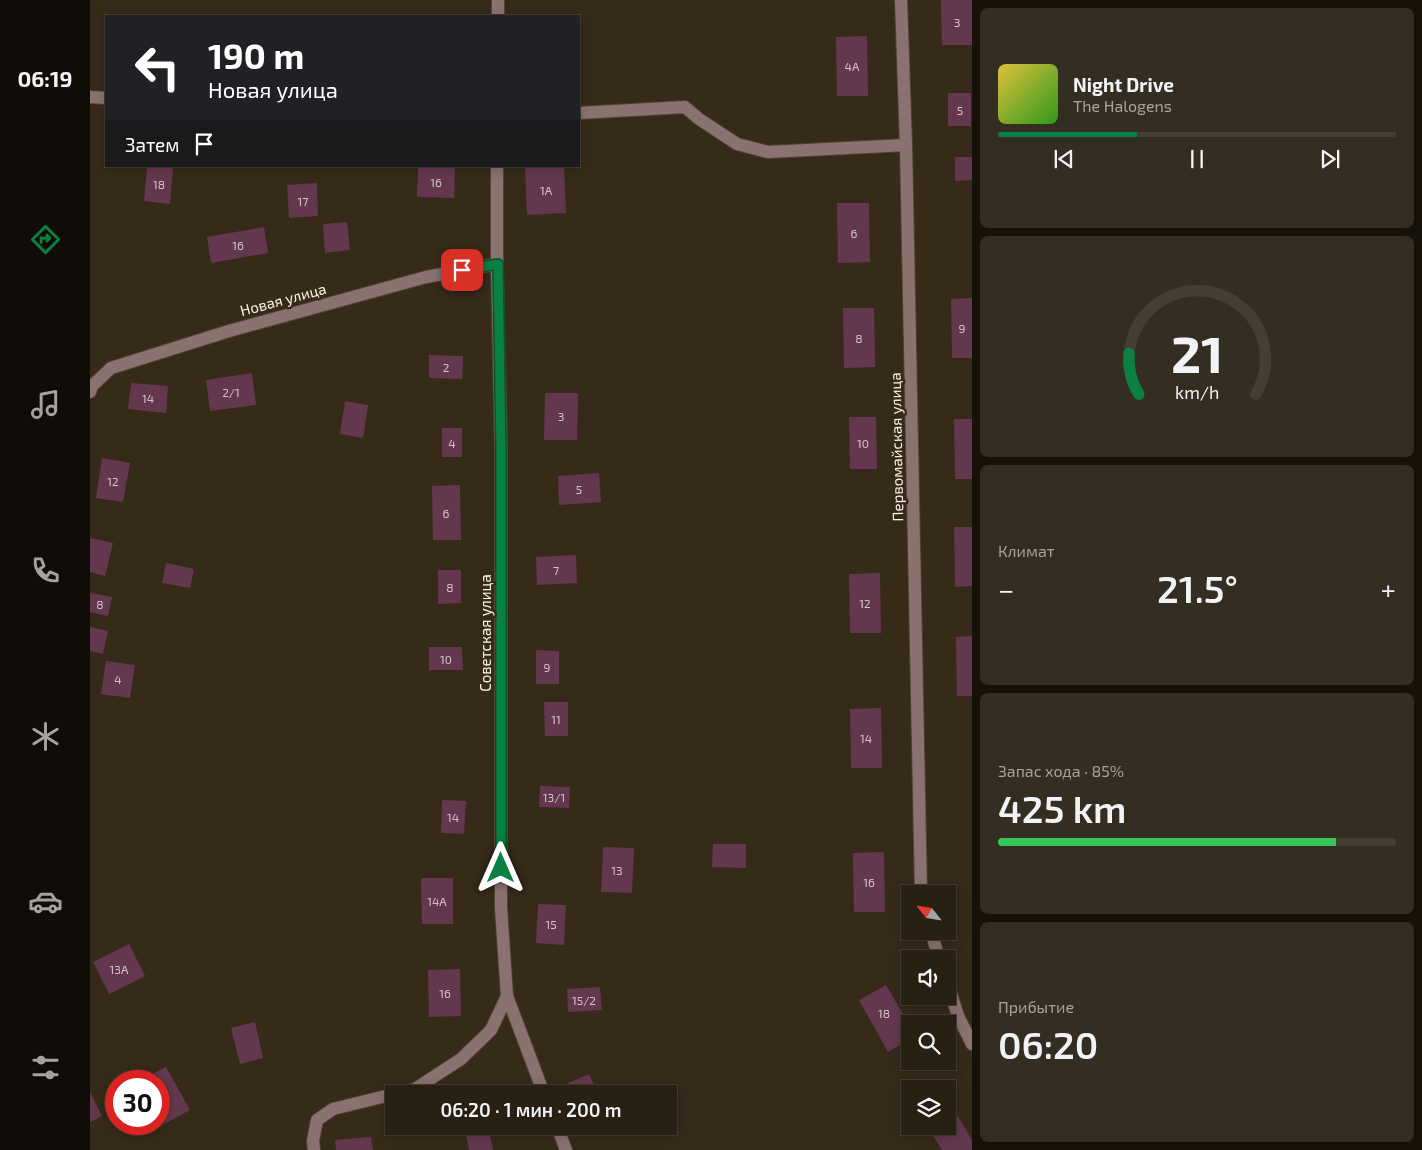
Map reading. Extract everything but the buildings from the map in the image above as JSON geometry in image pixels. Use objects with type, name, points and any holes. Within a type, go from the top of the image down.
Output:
[{"type":"street","points":[[498,0],[498,15]]},
{"type":"street","name":"Первомайская улица","points":[[901,0],[906,145],[921,885]]},
{"type":"street","points":[[90,96],[105,98]]},
{"type":"street","points":[[580,113],[685,107],[699,119],[737,144],[768,152],[906,145]]},
{"type":"street","name":"Советская улица","points":[[498,167],[501,448],[501,908],[507,996],[541,1085]]},
{"type":"street","name":"Новая улица","points":[[90,392],[92,386],[111,368],[230,331],[407,282],[498,264]]},
{"type":"street","points":[[421,1085],[461,1059],[491,1030],[507,996]]},
{"type":"street","points":[[955,1005],[972,1044]]},
{"type":"street","points":[[314,1150],[313,1141],[317,1120],[333,1109],[385,1096]]},
{"type":"street","points":[[560,1135],[566,1150]]},
{"type":"route","points":[[462,270],[498,264],[501,448],[501,868]]}]
